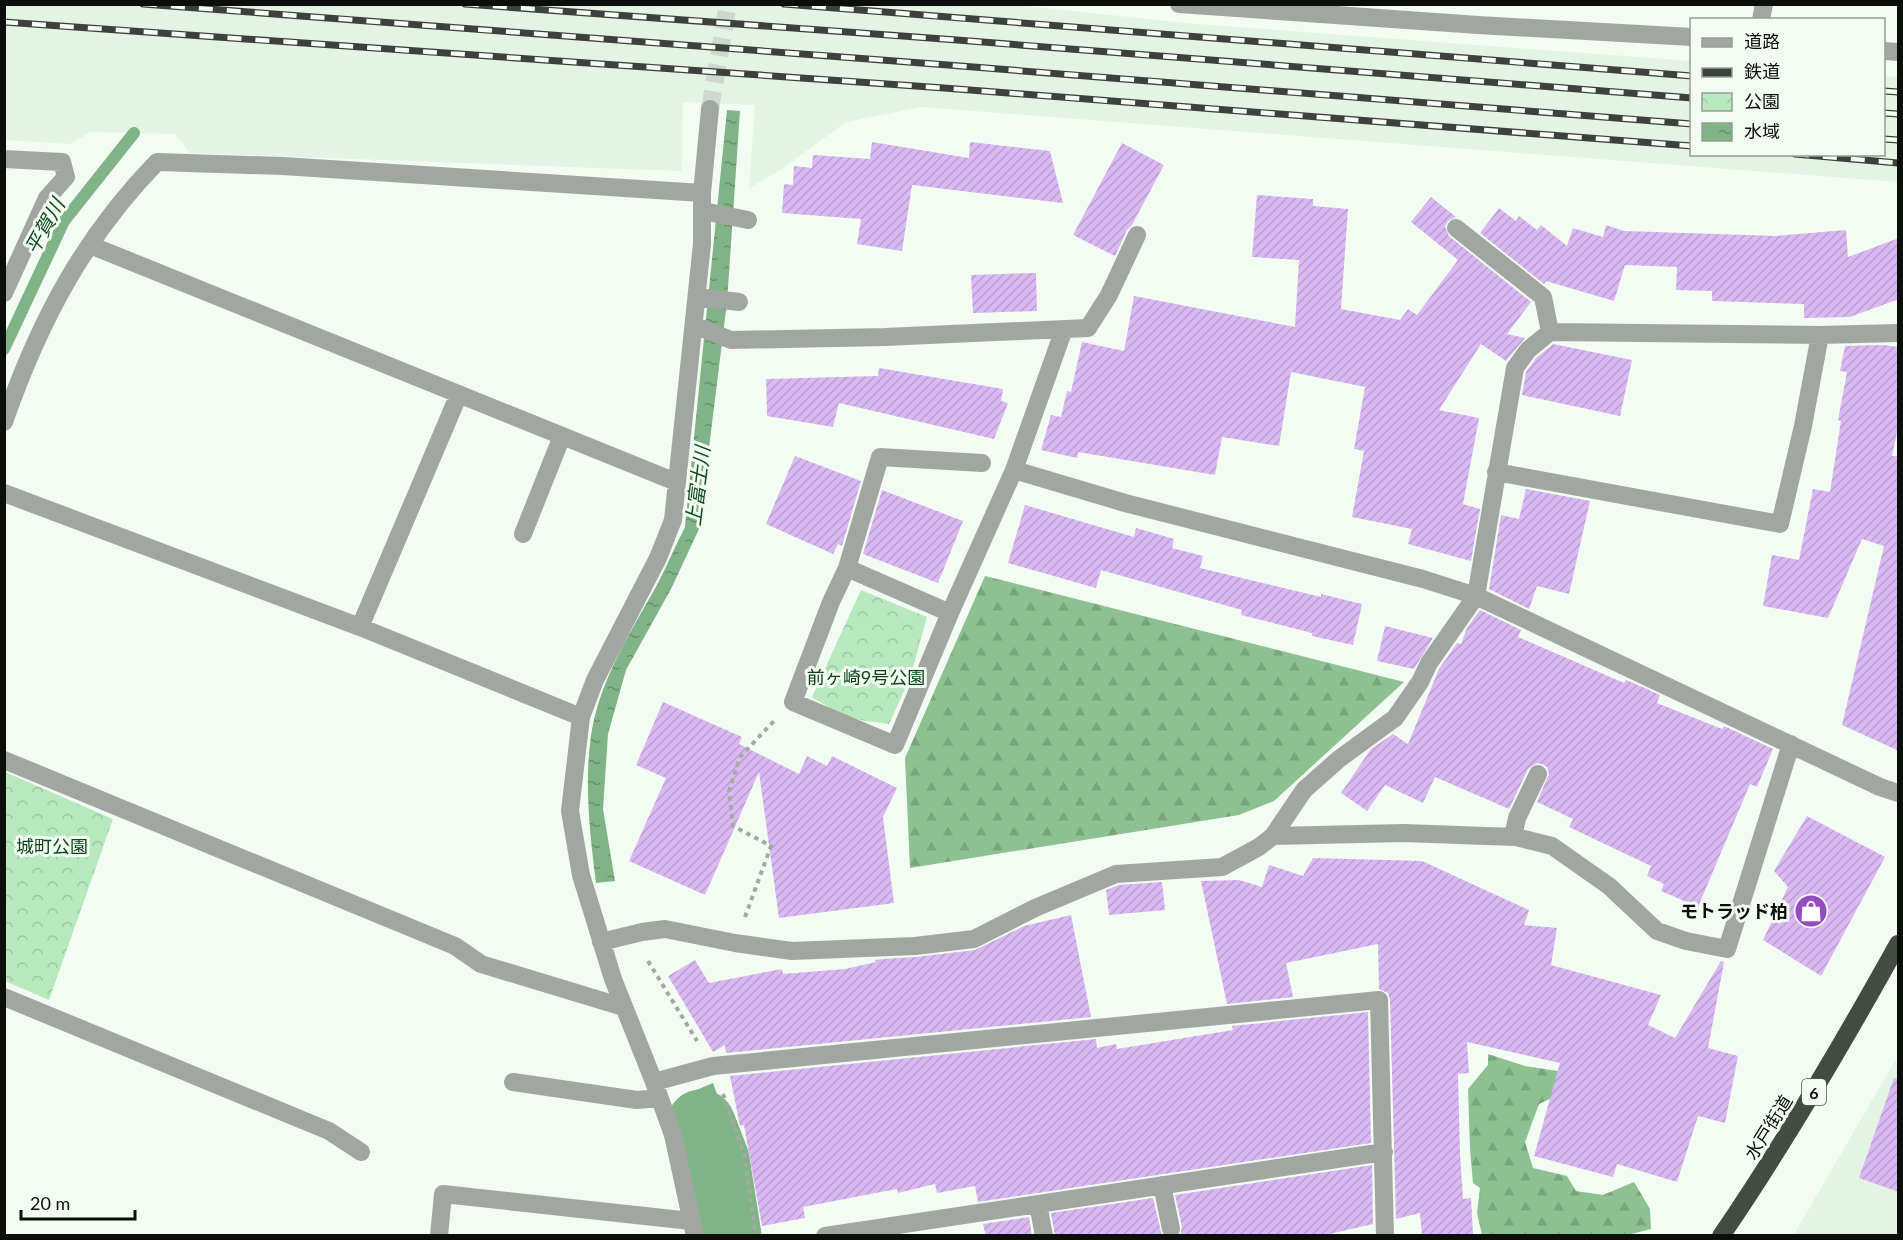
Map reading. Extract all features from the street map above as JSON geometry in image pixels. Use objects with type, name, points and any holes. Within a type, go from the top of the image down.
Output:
[{"type":"highway","name":"水戸街道","points":[[1721,1236],[1768,1167],[1899,944]]},
{"type":"street","points":[[1179,4],[1466,25],[1690,37]]},
{"type":"street","points":[[439,1236],[443,1194],[693,1228],[673,1135],[623,1007],[581,875],[570,811],[581,717],[603,664],[658,558],[673,520],[675,482],[698,297],[710,109]]},
{"type":"street","points":[[4,159],[62,162],[66,177],[47,198],[4,293]]},
{"type":"street","points":[[4,422],[23,369],[62,288],[128,192],[157,162],[283,166],[704,205],[748,220]]},
{"type":"street","points":[[1456,228],[1543,297],[1550,332]]},
{"type":"street","points":[[694,325],[731,340],[885,337],[1088,328],[1109,295],[1137,236]]},
{"type":"street","points":[[90,245],[675,482]]},
{"type":"street","points":[[698,297],[739,302]]},
{"type":"street","points":[[982,463],[932,465],[880,457],[847,568],[831,602],[793,702],[895,745],[950,613],[1014,470],[1064,329]]},
{"type":"street","points":[[601,942],[665,929],[735,943],[792,951],[915,946],[974,939],[1055,899],[1116,874],[1222,867],[1259,848],[1273,836],[1304,790],[1340,759],[1395,718],[1420,682],[1429,663],[1476,596],[1515,368],[1528,350],[1550,332],[1820,335],[1899,333]]},
{"type":"street","points":[[1496,472],[1780,524],[1803,426],[1820,335]]},
{"type":"street","points":[[360,627],[459,394]]},
{"type":"street","points":[[523,534],[562,436]]},
{"type":"street","points":[[1014,470],[1125,503],[1423,579],[1476,596],[1880,787],[1899,793]]},
{"type":"street","points":[[4,493],[360,627],[581,717]]},
{"type":"street","points":[[847,568],[950,613]]},
{"type":"street","points":[[1273,836],[1404,833],[1513,837],[1552,846],[1609,886],[1657,931],[1686,941],[1727,949],[1791,744]]},
{"type":"street","points":[[4,760],[455,945],[481,964],[623,1007]]},
{"type":"street","points":[[1513,837],[1516,818],[1538,774]]},
{"type":"street","points":[[4,997],[329,1131],[361,1152]]},
{"type":"street","points":[[513,1082],[638,1100],[713,1066],[1379,1000],[1385,1236]]},
{"type":"street","points":[[825,1236],[915,1229],[1038,1204],[1384,1152]]},
{"type":"street","points":[[1162,1185],[1171,1229]]},
{"type":"street","points":[[1038,1204],[1044,1236]]},
{"type":"path","points":[[735,943],[771,846],[733,825],[729,790],[740,757],[793,702]]},
{"type":"shaded area","points":[[1008,4],[1184,23],[1690,61],[1690,156],[1885,156],[1885,76],[1898,77],[1898,182],[922,107],[846,122],[779,171],[749,188],[755,105],[683,102],[682,171],[190,153],[175,134],[91,132],[70,144],[5,140],[4,5]]},
{"type":"shaded area","points":[[1895,1061],[1898,1063],[1898,1235],[1793,1236]]},
{"type":"green space","points":[[985,576],[1404,682],[1274,801],[1239,815],[910,868],[905,758]]},
{"type":"green space","name":"前ヶ崎9号公園","points":[[861,590],[927,617],[910,678],[889,724],[846,718],[812,697]]},
{"type":"green space","name":"城町公園","points":[[5,772],[113,819],[49,1000],[5,981]]},
{"type":"green space","points":[[1488,1054],[1525,1066],[1571,1073],[1556,1096],[1539,1104],[1525,1142],[1533,1168],[1567,1176],[1576,1191],[1603,1195],[1634,1182],[1650,1209],[1651,1229],[1624,1236],[1482,1235],[1477,1213],[1480,1188],[1473,1183],[1468,1089],[1488,1065]]},
{"type":"water","points":[[727,110],[740,111],[727,302],[699,529],[671,589],[626,670],[608,734],[603,809],[615,881],[596,883],[588,791],[591,736],[608,677],[685,527]]},
{"type":"water","points":[[713,1083],[737,1149],[744,1212],[710,1218],[698,1160],[680,1097]]},
{"type":"building","points":[[872,142],[969,158],[970,142],[1050,151],[1063,203],[912,185],[902,251],[857,244],[861,219],[782,213],[784,184],[793,185],[794,166],[812,168],[813,155],[870,159]]},
{"type":"building","points":[[1122,143],[1164,165],[1115,256],[1073,235]]},
{"type":"building","points":[[1257,195],[1313,199],[1313,206],[1348,209],[1341,309],[1400,320],[1408,309],[1417,315],[1458,260],[1411,222],[1431,197],[1456,217],[1448,221],[1445,226],[1449,236],[1531,302],[1507,334],[1525,338],[1506,361],[1481,344],[1439,410],[1479,418],[1463,504],[1480,509],[1471,561],[1408,544],[1412,529],[1352,517],[1364,451],[1354,449],[1365,387],[1291,372],[1279,446],[1222,437],[1215,475],[1078,452],[1077,458],[1041,450],[1051,415],[1061,417],[1067,391],[1071,392],[1082,342],[1124,351],[1134,296],[1295,327],[1299,260],[1252,257]]},
{"type":"building","points":[[1499,208],[1516,221],[1519,216],[1537,230],[1541,225],[1567,246],[1573,228],[1603,237],[1606,225],[1624,231],[1776,236],[1846,230],[1848,257],[1899,238],[1899,299],[1850,317],[1804,318],[1804,304],[1712,301],[1712,291],[1676,290],[1677,267],[1625,265],[1614,301],[1546,281],[1544,284],[1480,233]]},
{"type":"building","points":[[1036,273],[1037,311],[973,313],[971,275]]},
{"type":"building","points":[[1553,344],[1632,360],[1620,416],[1522,395],[1526,372],[1536,358]]},
{"type":"building","points":[[1845,346],[1899,347],[1899,423],[1892,456],[1899,456],[1899,751],[1842,725],[1884,546],[1862,539],[1828,618],[1763,606],[1772,555],[1799,560],[1813,489],[1830,492],[1841,421],[1838,420],[1847,372],[1840,371]]},
{"type":"building","points":[[879,368],[1003,389],[1001,401],[1008,403],[994,439],[839,403],[833,427],[767,416],[766,379],[878,376]]},
{"type":"building","points":[[795,456],[861,481],[842,546],[838,544],[833,554],[766,524]]},
{"type":"building","points":[[1526,489],[1590,501],[1569,594],[1537,586],[1529,609],[1489,589],[1501,515],[1519,519]]},
{"type":"building","points":[[882,490],[963,521],[938,583],[863,554]]},
{"type":"building","points":[[1025,505],[1134,537],[1136,528],[1174,539],[1172,548],[1203,556],[1200,568],[1321,597],[1321,594],[1362,604],[1353,645],[1312,636],[1312,633],[1241,615],[1242,610],[1101,570],[1096,588],[1008,563]]},
{"type":"building","points":[[1480,610],[1521,630],[1518,637],[1624,683],[1626,680],[1660,695],[1657,703],[1722,729],[1724,726],[1773,749],[1757,787],[1750,784],[1698,907],[1661,891],[1664,884],[1647,876],[1651,866],[1569,827],[1573,819],[1537,802],[1549,774],[1547,767],[1542,764],[1537,763],[1528,769],[1509,809],[1435,777],[1423,803],[1385,785],[1367,811],[1341,793],[1371,749],[1393,734],[1408,744],[1439,669],[1457,643],[1461,644],[1467,628]]},
{"type":"building","points":[[1385,626],[1433,638],[1414,669],[1377,661]]},
{"type":"building","points":[[663,702],[742,737],[739,744],[799,774],[807,756],[827,766],[832,756],[897,788],[883,817],[894,903],[779,918],[759,772],[705,895],[629,861],[666,778],[636,765]]},
{"type":"building","points":[[1807,816],[1885,857],[1821,976],[1763,940],[1788,887],[1774,871]]},
{"type":"building","points":[[1313,858],[1422,861],[1529,910],[1524,925],[1557,928],[1551,965],[1661,995],[1648,1025],[1675,1038],[1721,961],[1724,962],[1708,1048],[1738,1056],[1725,1123],[1698,1116],[1677,1182],[1617,1164],[1613,1177],[1534,1156],[1560,1063],[1467,1042],[1469,1073],[1458,1074],[1460,1154],[1463,1199],[1471,1198],[1473,1234],[1422,1236],[1420,1213],[1396,1219],[1390,1000],[1388,993],[1379,989],[1378,944],[1286,963],[1293,997],[1227,1004],[1201,881],[1239,880],[1262,887],[1269,865],[1303,876]]},
{"type":"building","points":[[1162,882],[1165,910],[1109,915],[1106,890],[1119,885]]},
{"type":"building","points":[[1071,915],[1091,1017],[726,1053],[725,1045],[713,1052],[668,976],[695,960],[709,983],[782,969],[783,974],[845,969],[876,962],[875,960],[975,950],[1024,926]]},
{"type":"building","points":[[1368,1012],[1371,1143],[978,1202],[975,1186],[937,1193],[935,1184],[898,1193],[897,1189],[803,1207],[805,1218],[762,1226],[744,1125],[740,1126],[730,1076],[1096,1039],[1097,1048],[1116,1044],[1117,1049],[1233,1030],[1232,1026]]},
{"type":"building","points":[[1894,1078],[1899,1079],[1899,1192],[1859,1178]]},
{"type":"building","points":[[1372,1165],[1373,1224],[1321,1236],[1180,1236],[1182,1227],[1175,1195]]},
{"type":"building","points":[[1153,1198],[1162,1236],[1055,1236],[1051,1213]]},
{"type":"building","points":[[1029,1217],[1032,1236],[986,1236],[983,1224]]},
{"type":"waterway","name":"平賀川","points":[[4,349],[64,221],[134,133]]},
{"type":"waterway","name":"上富士川","points":[[701,1124],[715,1160],[727,1236]]},
{"type":"tunnel","points":[[710,109],[728,4]]},
{"type":"railway","points":[[143,4],[1690,124]]},
{"type":"railway","points":[[465,4],[1690,98]]},
{"type":"railway","points":[[784,4],[1690,76]]},
{"type":"railway","points":[[4,22],[944,88],[1690,146]]},
{"type":"railway","points":[[1885,91],[1898,92]]},
{"type":"railway","points":[[1885,113],[1898,114]]},
{"type":"railway","points":[[1885,139],[1898,140]]},
{"type":"railway","points":[[1818,156],[1898,163]]},
{"type":"place","name":"モトラッド柏","points":[[1811,911]]}]
